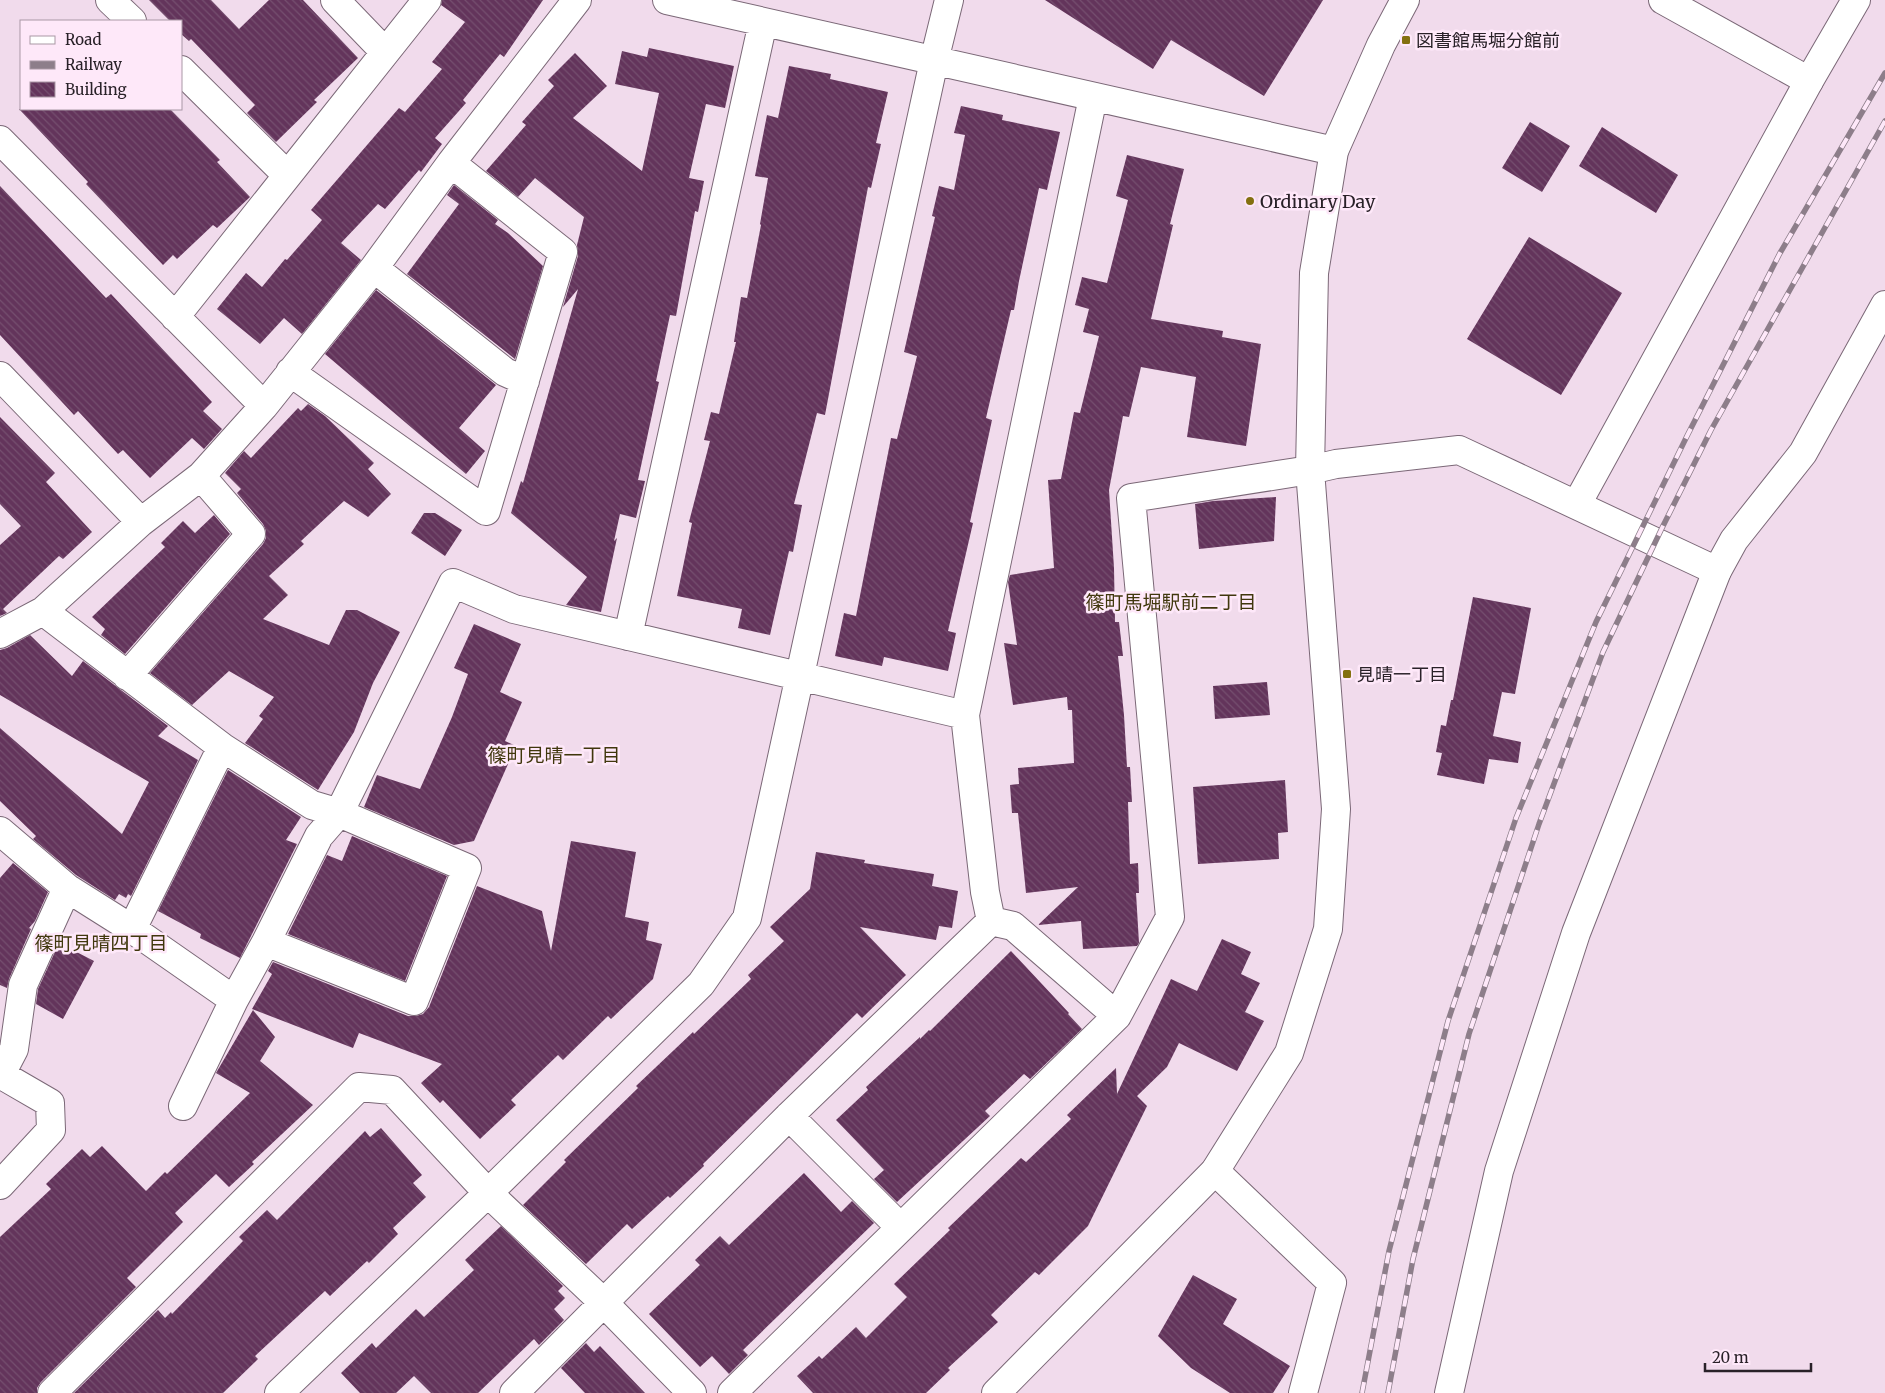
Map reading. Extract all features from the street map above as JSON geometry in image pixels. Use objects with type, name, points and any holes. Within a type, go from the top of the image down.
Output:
[{"type":"street","points":[[110,0],[131,20]]},
{"type":"street","points":[[335,0],[385,52]]},
{"type":"street","points":[[175,317],[427,0]]},
{"type":"street","points":[[0,634],[43,611],[142,522],[201,476],[264,406],[374,268],[577,0]]},
{"type":"street","points":[[667,0],[1334,151]]},
{"type":"street","points":[[279,1393],[488,1193],[701,984],[747,918],[934,61],[950,0]]},
{"type":"street","points":[[996,1393],[1215,1171],[1289,1053],[1328,929],[1336,809],[1310,470],[1314,273],[1334,151],[1381,45],[1405,0]]},
{"type":"street","points":[[1663,0],[1809,81]]},
{"type":"street","points":[[1577,504],[1809,81],[1856,0]]},
{"type":"street","points":[[628,636],[763,22]]},
{"type":"street","points":[[182,71],[287,175]]},
{"type":"street","points":[[991,921],[985,892],[965,716],[1093,97]]},
{"type":"street","points":[[0,140],[264,406]]},
{"type":"street","points":[[290,372],[486,511],[563,252],[452,163]]},
{"type":"street","points":[[374,268],[505,372],[525,380]]},
{"type":"street","points":[[1449,1393],[1500,1171],[1573,942],[1717,571],[1734,540],[1803,453],[1885,305]]},
{"type":"street","points":[[0,376],[142,522]]},
{"type":"street","points":[[732,1393],[1117,1016],[1170,917],[1131,498],[1310,470],[1336,464],[1459,450],[1717,571]]},
{"type":"street","points":[[127,676],[251,534],[201,476]]},
{"type":"street","points":[[183,1106],[234,1000],[266,942],[319,836],[339,813],[453,583],[514,608],[965,716]]},
{"type":"street","points":[[43,611],[222,747],[312,804],[339,813],[467,868],[414,1001],[266,942]]},
{"type":"street","points":[[132,929],[222,747]]},
{"type":"street","points":[[0,831],[67,888],[132,929],[234,1000]]},
{"type":"street","points":[[0,1185],[51,1130],[50,1103],[1,1074],[14,1049],[23,985],[67,888]]},
{"type":"street","points":[[991,921],[1013,926],[1117,1016]]},
{"type":"street","points":[[514,1393],[789,1116],[991,921]]},
{"type":"street","points":[[52,1393],[359,1087],[392,1090],[488,1193],[603,1302],[692,1393]]},
{"type":"street","points":[[789,1116],[900,1227]]},
{"type":"street","points":[[1215,1171],[1332,1283],[1303,1393]]},
{"type":"building","points":[[149,0],[211,0],[239,29],[269,0],[303,0],[358,58],[314,100],[317,102],[276,142],[247,113],[255,105],[191,39],[189,41],[182,35],[182,20],[169,20]]},
{"type":"building","points":[[442,0],[543,0],[504,57],[500,54],[463,100],[466,103],[435,138],[442,144],[421,172],[419,170],[385,209],[378,204],[341,243],[361,260],[302,334],[284,318],[260,344],[217,309],[246,273],[262,287],[285,259],[287,260],[322,220],[311,210],[399,108],[405,112],[442,69],[432,62],[465,22],[441,5]]},
{"type":"building","points":[[1045,0],[1323,0],[1264,96],[1171,40],[1153,69]]},
{"type":"building","points":[[649,48],[734,66],[725,108],[706,104],[689,178],[704,181],[698,212],[695,211],[676,316],[670,315],[656,381],[659,382],[638,480],[645,481],[636,518],[620,514],[614,541],[617,538],[601,612],[566,605],[587,577],[511,513],[521,481],[523,483],[578,289],[563,307],[578,256],[577,245],[584,217],[535,178],[518,197],[486,171],[526,125],[522,122],[554,86],[548,80],[575,53],[607,86],[573,118],[642,171],[659,93],[615,84],[622,51],[647,57]]},
{"type":"building","points":[[789,66],[831,74],[830,79],[888,92],[876,143],[881,144],[871,188],[868,187],[825,415],[817,413],[794,504],[802,505],[793,552],[789,551],[770,635],[738,628],[742,609],[677,596],[692,523],[689,522],[710,441],[704,440],[711,412],[719,414],[736,342],[734,342],[741,297],[747,298],[761,225],[768,178],[755,176],[767,115],[778,118]]},
{"type":"building","points":[[961,106],[1003,115],[1002,120],[1060,132],[1047,190],[1039,188],[1014,310],[1011,310],[986,418],[992,420],[970,522],[973,523],[948,631],[956,633],[948,671],[884,657],[882,666],[835,656],[844,613],[856,616],[891,438],[897,439],[917,356],[904,352],[935,217],[932,216],[939,186],[954,190],[965,135],[954,133]]},
{"type":"building","points":[[19,109],[171,110],[220,160],[217,162],[250,197],[217,228],[213,225],[177,259],[173,255],[163,265],[86,184],[88,182]]},
{"type":"building","points":[[1530,122],[1570,146],[1542,192],[1502,168]]},
{"type":"building","points":[[1602,127],[1678,175],[1656,213],[1579,166]]},
{"type":"building","points":[[1127,155],[1184,169],[1170,224],[1173,225],[1151,319],[1223,331],[1222,337],[1261,344],[1246,446],[1187,437],[1196,377],[1141,367],[1129,417],[1123,416],[1109,490],[1115,622],[1119,622],[1123,656],[1118,656],[1127,767],[1130,767],[1132,802],[1128,802],[1130,864],[1138,863],[1139,893],[1136,893],[1139,943],[1137,946],[1083,949],[1081,921],[1038,925],[1078,887],[1026,893],[1018,813],[1012,813],[1010,785],[1019,784],[1018,768],[1074,763],[1072,710],[1068,710],[1067,697],[1013,705],[1004,643],[1017,645],[1008,582],[1010,575],[1054,568],[1048,480],[1061,479],[1074,412],[1080,413],[1099,336],[1083,332],[1089,309],[1075,305],[1082,277],[1107,283],[1128,200],[1116,196]]},
{"type":"building","points":[[454,185],[498,220],[495,224],[508,233],[543,266],[515,359],[407,274],[459,204],[447,195]]},
{"type":"building","points":[[0,186],[106,298],[111,294],[212,402],[203,411],[222,429],[204,449],[192,438],[150,478],[123,450],[118,454],[78,411],[74,415],[0,335]]},
{"type":"building","points":[[1529,237],[1622,293],[1561,395],[1467,339]]},
{"type":"building","points":[[376,290],[496,385],[459,428],[485,451],[466,474],[325,354]]},
{"type":"building","points":[[308,404],[325,416],[374,463],[368,469],[391,494],[368,517],[344,501],[301,541],[304,544],[269,576],[288,595],[263,619],[329,645],[346,610],[357,610],[400,632],[373,683],[354,732],[318,790],[245,743],[263,719],[259,716],[274,697],[229,671],[192,705],[150,673],[263,544],[266,538],[263,524],[237,493],[241,489],[225,473],[244,451],[251,458],[298,408],[301,411]]},
{"type":"building","points":[[0,417],[55,473],[46,482],[92,532],[63,559],[59,556],[3,609],[7,613],[0,616],[0,545],[21,526],[0,504]]},
{"type":"building","points":[[1276,497],[1274,541],[1199,549],[1195,504]]},
{"type":"building","points":[[424,513],[435,513],[462,530],[445,556],[411,533]]},
{"type":"building","points":[[214,515],[230,534],[125,654],[101,635],[105,629],[92,617],[165,547],[161,543],[183,521],[195,533]]},
{"type":"building","points":[[1473,597],[1531,608],[1515,694],[1502,692],[1493,736],[1521,742],[1518,763],[1489,759],[1484,784],[1437,775],[1442,753],[1436,752],[1441,725],[1446,726],[1451,700],[1453,700]]},
{"type":"building","points":[[474,624],[521,644],[500,692],[522,702],[505,741],[516,746],[474,841],[454,845],[364,807],[377,775],[420,789],[452,717],[468,674],[454,668]]},
{"type":"building","points":[[30,635],[72,676],[83,661],[168,726],[158,736],[198,760],[131,896],[128,894],[126,898],[119,894],[115,900],[76,875],[33,839],[36,836],[0,801],[0,728],[122,834],[149,782],[0,695],[0,650]]},
{"type":"building","points":[[1267,682],[1270,715],[1215,719],[1213,686]]},
{"type":"building","points":[[228,770],[301,817],[286,840],[297,844],[240,958],[200,938],[201,934],[158,911]]},
{"type":"building","points":[[1285,780],[1288,832],[1278,833],[1279,859],[1198,864],[1193,787]]},
{"type":"building","points":[[352,836],[447,876],[405,981],[288,934],[327,855],[342,861]]},
{"type":"building","points":[[571,841],[636,852],[625,917],[649,922],[646,940],[662,944],[653,979],[611,1019],[608,1016],[563,1060],[558,1055],[511,1100],[516,1105],[480,1139],[443,1100],[440,1103],[421,1083],[442,1064],[359,1033],[353,1048],[252,1009],[272,974],[268,971],[273,962],[408,1016],[423,1014],[429,1007],[477,886],[542,911],[551,951]]},
{"type":"building","points":[[816,852],[865,860],[864,863],[934,874],[932,886],[958,891],[952,928],[939,926],[936,940],[860,927],[906,975],[862,1018],[857,1013],[670,1198],[668,1196],[632,1229],[627,1224],[586,1264],[523,1205],[566,1162],[564,1160],[638,1088],[636,1086],[751,979],[748,975],[784,941],[770,927],[810,889]]},
{"type":"building","points":[[13,863],[48,892],[35,921],[29,928],[31,929],[9,979],[7,988],[0,985],[0,878]]},
{"type":"building","points":[[1222,939],[1251,952],[1241,974],[1260,983],[1245,1012],[1264,1021],[1237,1071],[1179,1043],[1167,1067],[1137,1096],[1147,1106],[1088,1226],[1039,1275],[1035,1272],[991,1315],[998,1322],[948,1368],[950,1370],[926,1393],[813,1393],[797,1376],[819,1356],[822,1359],[856,1327],[866,1338],[907,1297],[894,1284],[950,1230],[948,1228],[1021,1158],[1026,1162],[1071,1119],[1067,1115],[1116,1068],[1117,1094],[1171,979],[1197,991]]},
{"type":"building","points":[[59,943],[94,961],[63,1019],[36,1004],[38,989]]},
{"type":"building","points":[[1011,951],[1082,1029],[1030,1079],[1024,1074],[985,1111],[990,1116],[897,1202],[874,1179],[884,1170],[836,1120],[868,1090],[866,1087],[920,1037],[920,1039],[930,1031]]},
{"type":"building","points":[[253,1010],[275,1037],[260,1061],[313,1105],[252,1162],[254,1164],[229,1187],[216,1174],[175,1213],[183,1222],[127,1278],[136,1287],[41,1382],[37,1388],[37,1393],[0,1393],[0,1237],[51,1189],[46,1184],[82,1149],[90,1157],[102,1146],[146,1191],[165,1172],[167,1174],[250,1093],[216,1073]]},
{"type":"building","points":[[381,1128],[422,1175],[413,1183],[426,1197],[393,1228],[398,1234],[369,1263],[367,1261],[330,1296],[325,1291],[255,1356],[258,1359],[223,1393],[74,1393],[158,1310],[165,1318],[171,1312],[172,1314],[243,1241],[239,1237],[267,1210],[277,1220],[365,1131],[370,1137]]},
{"type":"building","points":[[804,1173],[841,1212],[852,1201],[874,1223],[743,1350],[748,1355],[729,1374],[712,1356],[700,1367],[649,1314],[700,1265],[695,1260],[720,1236],[729,1245]]},
{"type":"building","points":[[501,1226],[563,1286],[558,1291],[565,1298],[554,1309],[564,1320],[539,1345],[534,1339],[478,1393],[431,1393],[414,1376],[396,1393],[360,1393],[341,1373],[372,1343],[376,1348],[416,1309],[424,1317],[474,1270],[465,1260]]},
{"type":"building","points":[[1193,1275],[1237,1299],[1223,1324],[1290,1366],[1273,1393],[1230,1393],[1191,1368],[1158,1336]]},
{"type":"building","points":[[586,1343],[594,1352],[600,1346],[645,1393],[585,1393],[561,1368]]},
{"type":"railway","points":[[1362,1393],[1389,1251],[1448,1021],[1516,818],[1596,622],[1687,436],[1780,253],[1885,73]]},
{"type":"railway","points":[[1388,1393],[1413,1259],[1469,1034],[1539,824],[1603,652],[1711,430],[1885,121]]},
{"type":"place","name":"図書館馬堀分館前","points":[[1406,40]]},
{"type":"place","name":"Ordinary Day","points":[[1250,201]]},
{"type":"place","name":"見晴一丁目","points":[[1347,674]]},
{"type":"district","name":"篠町馬堀駅前二丁目","points":[[1171,602]]},
{"type":"district","name":"篠町見晴一丁目","points":[[554,755]]},
{"type":"district","name":"篠町見晴四丁目","points":[[101,943]]}]
